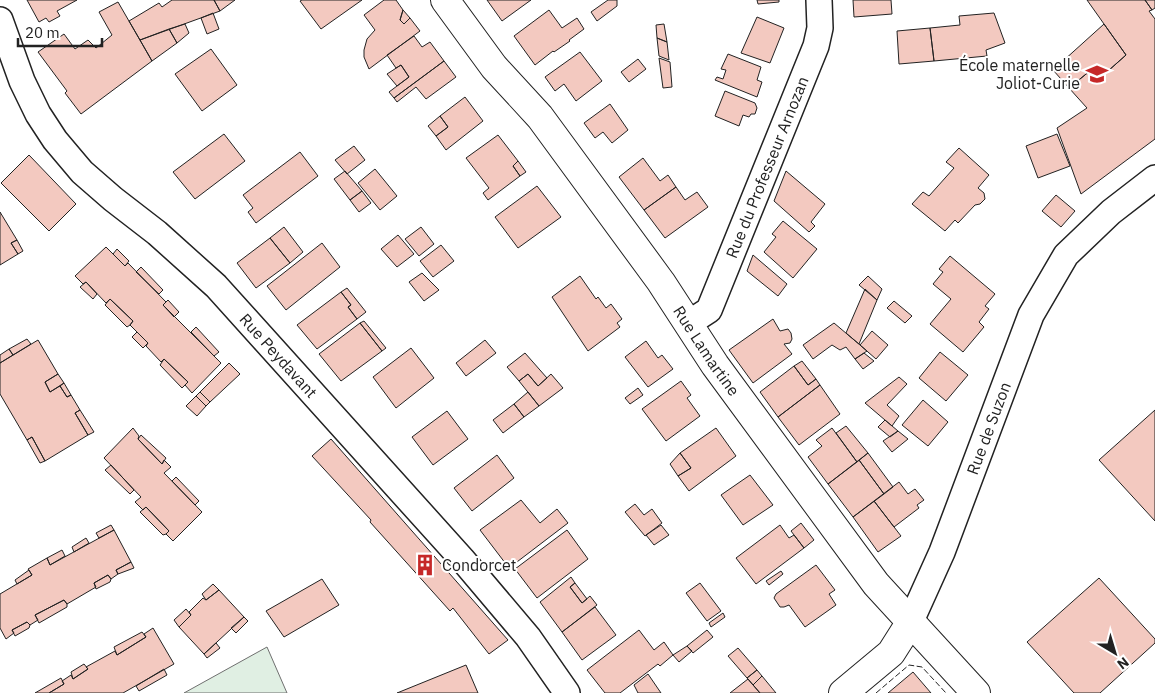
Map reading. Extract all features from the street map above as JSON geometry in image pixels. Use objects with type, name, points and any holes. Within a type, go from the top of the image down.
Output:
[{"type":"street","name":"Rue Lamartine","points":[[445,0],[494,67],[540,116],[688,323],[715,365],[871,577],[910,623],[976,693]]},
{"type":"street","name":"Rue du Professeur Arnozan","points":[[688,323],[709,310],[816,46],[820,28],[819,0]]},
{"type":"street","name":"Rue Peydavant","points":[[0,20],[22,81],[38,114],[55,140],[82,172],[113,199],[157,232],[216,286],[462,559],[528,637],[567,693]]},
{"type":"street","name":"Rue de Suzon","points":[[843,693],[891,653],[910,623],[942,552],[1031,315],[1066,255],[1110,212],[1155,178]]},
{"type":"green space","points":[[267,647],[287,693],[184,693]]},
{"type":"building","points":[[27,0],[77,0],[57,11],[60,16],[49,22],[46,18],[39,22]]},
{"type":"building","points":[[172,0],[214,0],[220,11],[140,40],[129,21],[159,3],[162,7]]},
{"type":"building","points":[[214,0],[235,0],[220,11]]},
{"type":"building","points":[[362,0],[321,29],[300,1]]},
{"type":"building","points":[[384,0],[396,0],[403,10],[400,20],[404,24],[410,18],[420,31],[369,69],[364,57],[364,50],[367,39],[375,30],[364,15]]},
{"type":"building","points":[[487,0],[531,0],[502,21]]},
{"type":"building","points":[[608,0],[617,0],[617,6],[597,21],[591,12]]},
{"type":"building","points":[[757,0],[779,0],[779,2],[758,4]]},
{"type":"building","points":[[853,0],[891,0],[892,14],[854,17]]},
{"type":"building","points":[[1087,0],[1145,0],[1152,10],[1149,11],[1155,19],[1155,139],[1081,194],[1057,128],[1087,108],[1069,88],[1091,70],[1099,79],[1126,55]]},
{"type":"building","points":[[1145,0],[1155,0],[1155,8],[1152,10]]},
{"type":"building","points":[[118,2],[152,61],[81,114],[65,93],[67,91],[38,52],[64,34],[75,49],[88,40],[96,48],[112,35],[99,12]]},
{"type":"building","points":[[403,10],[410,18],[404,24],[400,20]]},
{"type":"building","points":[[549,10],[562,28],[577,18],[584,29],[535,65],[514,36]]},
{"type":"building","points":[[213,13],[219,29],[207,34],[201,18]]},
{"type":"building","points":[[994,13],[1005,43],[986,50],[987,56],[934,61],[930,28],[960,25],[959,16]]},
{"type":"building","points":[[757,17],[784,28],[770,63],[741,53]]},
{"type":"building","points":[[185,24],[189,33],[177,43],[169,29]]},
{"type":"building","points":[[664,24],[667,42],[657,38],[656,25]]},
{"type":"building","points":[[1104,24],[1126,55],[1099,79],[1091,70],[1069,88],[1053,70]]},
{"type":"building","points":[[930,28],[934,61],[899,64],[897,31]]},
{"type":"building","points":[[169,29],[177,43],[152,61],[140,40]]},
{"type":"building","points":[[414,36],[422,47],[430,42],[444,61],[394,98],[389,92],[409,77],[401,65],[396,68],[387,55]]},
{"type":"building","points":[[657,38],[667,42],[669,60],[659,56]]},
{"type":"building","points":[[211,49],[237,85],[202,111],[175,74]]},
{"type":"building","points":[[580,52],[602,81],[576,101],[564,84],[555,91],[545,77]]},
{"type":"building","points":[[728,54],[761,67],[757,80],[762,82],[757,97],[715,80],[717,77],[723,79],[726,70],[721,69]]},
{"type":"building","points":[[659,58],[670,62],[672,87],[663,88]]},
{"type":"building","points":[[638,59],[646,69],[629,82],[621,72]]},
{"type":"building","points":[[444,61],[456,77],[426,99],[416,87],[397,102],[394,98]]},
{"type":"building","points":[[401,65],[409,77],[397,86],[387,74]]},
{"type":"building","points":[[725,91],[755,103],[757,108],[755,114],[751,114],[749,117],[743,115],[739,126],[715,116]]},
{"type":"building","points":[[465,97],[483,121],[446,150],[436,136],[448,127],[440,116]]},
{"type":"building","points":[[610,104],[628,130],[612,143],[603,132],[595,138],[584,123]]},
{"type":"building","points":[[440,116],[448,127],[436,136],[428,126]]},
{"type":"building","points":[[224,134],[245,161],[195,199],[173,172]]},
{"type":"building","points":[[1057,134],[1070,166],[1038,178],[1026,146]]},
{"type":"building","points":[[498,135],[518,161],[513,166],[520,176],[488,200],[483,193],[489,188],[466,158]]},
{"type":"building","points":[[354,146],[365,160],[347,174],[335,160]]},
{"type":"building","points":[[959,148],[989,175],[978,188],[984,193],[985,199],[980,204],[975,205],[958,223],[955,220],[945,231],[912,204],[923,192],[929,196],[954,168],[946,162]]},
{"type":"building","points":[[300,152],[318,176],[256,223],[248,212],[253,208],[243,195]]},
{"type":"building","points":[[29,155],[76,204],[49,231],[1,183]]},
{"type":"building","points":[[643,158],[660,181],[668,175],[676,187],[644,210],[619,177]]},
{"type":"building","points":[[518,161],[526,172],[520,176],[513,166]]},
{"type":"building","points":[[375,169],[397,196],[380,210],[358,183]]},
{"type":"building","points":[[345,171],[362,191],[350,200],[334,179]]},
{"type":"building","points":[[786,171],[825,204],[811,222],[815,226],[809,232],[774,201]]},
{"type":"building","points":[[537,186],[561,217],[518,248],[495,217]]},
{"type":"building","points":[[676,187],[685,200],[697,192],[708,207],[665,238],[644,210]]},
{"type":"building","points":[[362,191],[371,203],[359,212],[350,200]]},
{"type":"building","points":[[1056,195],[1075,211],[1061,227],[1042,211]]},
{"type":"building","points":[[0,212],[17,240],[11,243],[18,254],[0,265]]},
{"type":"building","points":[[783,221],[817,249],[793,278],[764,252],[776,237],[772,234]]},
{"type":"building","points":[[284,227],[303,252],[290,263],[270,238]]},
{"type":"building","points":[[421,227],[434,244],[419,256],[405,239]]},
{"type":"building","points":[[398,235],[414,254],[397,267],[381,249]]},
{"type":"building","points":[[270,238],[290,263],[256,288],[237,263]]},
{"type":"building","points":[[17,240],[23,251],[18,254],[11,243]]},
{"type":"building","points":[[322,243],[340,267],[286,310],[267,286]]},
{"type":"building","points":[[441,245],[454,261],[433,277],[420,261]]},
{"type":"building","points":[[106,247],[125,266],[128,263],[166,302],[163,305],[221,363],[192,393],[185,385],[188,382],[164,359],[161,362],[146,346],[148,343],[130,325],[133,321],[110,299],[106,303],[86,282],[83,284],[75,276]]},
{"type":"building","points":[[117,249],[129,261],[125,266],[113,254]]},
{"type":"building","points":[[753,255],[787,284],[778,296],[747,271]]},
{"type":"building","points":[[950,256],[995,294],[985,306],[989,309],[979,322],[984,327],[963,352],[930,324],[951,299],[933,284],[943,272],[939,269]]},
{"type":"building","points":[[141,267],[163,290],[159,294],[136,272]]},
{"type":"building","points":[[422,273],[439,290],[424,301],[409,282]]},
{"type":"building","points":[[580,276],[596,299],[598,297],[606,308],[611,304],[622,319],[617,323],[620,327],[588,351],[552,297]]},
{"type":"building","points":[[868,276],[882,289],[877,300],[859,285]]},
{"type":"building","points":[[86,282],[97,294],[93,299],[80,287]]},
{"type":"building","points":[[347,288],[366,312],[357,319],[348,307],[351,305],[341,292]]},
{"type":"building","points":[[865,289],[877,300],[859,344],[846,333]]},
{"type":"building","points":[[341,292],[351,305],[348,307],[357,319],[317,349],[297,325]]},
{"type":"building","points":[[110,299],[133,321],[130,325],[127,327],[105,305]]},
{"type":"building","points":[[168,300],[179,312],[174,317],[163,305]]},
{"type":"building","points":[[894,301],[912,316],[905,323],[887,308]]},
{"type":"building","points":[[773,319],[780,331],[788,329],[791,333],[792,339],[790,343],[784,344],[792,354],[753,383],[729,350]]},
{"type":"building","points":[[364,321],[386,348],[382,351],[360,323]]},
{"type":"building","points":[[360,323],[382,351],[341,381],[319,354]]},
{"type":"building","points":[[834,323],[867,351],[855,359],[846,347],[840,350],[832,345],[813,359],[803,345]]},
{"type":"building","points":[[196,327],[219,352],[214,356],[191,332]]},
{"type":"building","points":[[872,331],[888,345],[876,359],[860,345]]},
{"type":"building","points":[[137,332],[148,343],[143,348],[132,337]]},
{"type":"building","points":[[27,339],[31,344],[13,355],[9,349]]},
{"type":"building","points":[[38,340],[58,374],[45,382],[50,392],[60,386],[67,397],[71,395],[80,410],[75,413],[88,435],[45,461],[32,437],[27,440],[0,394],[0,363]]},
{"type":"building","points":[[485,340],[496,353],[466,376],[456,363]]},
{"type":"building","points":[[646,341],[658,358],[662,355],[673,369],[648,387],[625,357]]},
{"type":"building","points":[[411,348],[434,378],[396,408],[373,377]]},
{"type":"building","points":[[9,349],[13,355],[0,363],[0,355]]},
{"type":"building","points":[[940,352],[968,375],[946,401],[919,378]]},
{"type":"building","points":[[525,353],[547,378],[538,386],[528,374],[519,381],[507,367]]},
{"type":"building","points":[[864,353],[874,361],[863,369],[855,359]]},
{"type":"building","points":[[164,359],[188,382],[182,388],[160,365]]},
{"type":"building","points":[[802,361],[816,379],[808,385],[794,366]]},
{"type":"building","points":[[229,363],[240,374],[210,402],[200,392]]},
{"type":"building","points":[[794,366],[808,385],[816,379],[820,385],[778,417],[760,392]]},
{"type":"building","points":[[58,374],[64,383],[50,392],[45,382]]},
{"type":"building","points":[[528,374],[538,386],[551,374],[563,388],[539,406],[519,381]]},
{"type":"building","points":[[899,377],[907,384],[887,405],[899,416],[892,426],[865,403]]},
{"type":"building","points":[[681,381],[691,395],[687,398],[700,416],[666,441],[642,409]]},
{"type":"building","points":[[64,383],[71,395],[67,397],[60,386]]},
{"type":"building","points":[[820,385],[840,414],[799,445],[778,417]]},
{"type":"building","points":[[638,388],[643,395],[630,404],[625,398]]},
{"type":"building","points":[[200,392],[210,402],[206,406],[196,396]]},
{"type":"building","points":[[528,392],[539,406],[524,417],[514,404]]},
{"type":"building","points":[[196,396],[206,406],[197,416],[186,406]]},
{"type":"building","points":[[923,400],[948,422],[928,446],[902,425]]},
{"type":"building","points":[[514,404],[524,417],[503,433],[493,420]]},
{"type":"building","points":[[80,410],[94,432],[88,435],[75,413]]},
{"type":"building","points":[[1155,410],[1155,521],[1099,460]]},
{"type":"building","points":[[447,411],[468,439],[433,465],[412,437]]},
{"type":"building","points":[[885,420],[898,431],[890,437],[878,427]]},
{"type":"building","points":[[846,426],[868,453],[857,462],[836,433]]},
{"type":"building","points":[[133,428],[139,436],[138,439],[162,464],[164,460],[171,467],[164,473],[202,512],[173,541],[166,534],[169,531],[146,507],[143,510],[135,502],[141,497],[104,458]]},
{"type":"building","points":[[716,428],[736,456],[689,491],[678,476],[691,468],[680,453]]},
{"type":"building","points":[[832,428],[857,462],[828,484],[808,457],[822,446],[816,440]]},
{"type":"building","points":[[898,431],[908,439],[892,452],[883,441]]},
{"type":"building","points":[[141,435],[166,458],[162,464],[138,439]]},
{"type":"building","points":[[32,437],[45,461],[40,463],[27,440]]},
{"type":"building","name":"Condorcet","points":[[331,439],[508,640],[489,654],[453,608],[450,611],[370,522],[371,520],[312,456]]},
{"type":"building","points":[[680,453],[691,468],[678,476],[670,464]]},
{"type":"building","points":[[868,453],[893,487],[884,494],[859,460]]},
{"type":"building","points":[[497,455],[514,478],[472,511],[454,488]]},
{"type":"building","points":[[859,460],[884,494],[853,517],[828,484]]},
{"type":"building","points":[[111,465],[134,490],[130,494],[105,470]]},
{"type":"building","points":[[750,475],[773,505],[743,525],[721,495]]},
{"type":"building","points":[[176,477],[199,501],[195,505],[172,481]]},
{"type":"building","points":[[899,482],[908,494],[915,489],[924,500],[917,505],[919,508],[894,527],[874,501]]},
{"type":"building","points":[[521,500],[540,523],[557,509],[568,523],[509,568],[480,530]]},
{"type":"building","points":[[874,501],[901,536],[878,552],[853,517]]},
{"type":"building","points":[[635,504],[644,515],[652,509],[662,523],[645,536],[625,512]]},
{"type":"building","points":[[146,507],[169,531],[166,534],[163,535],[140,512]]},
{"type":"building","points":[[801,523],[814,540],[804,548],[791,531]]},
{"type":"building","points":[[111,525],[114,530],[99,538],[96,533]]},
{"type":"building","points":[[661,525],[669,535],[654,545],[646,535]]},
{"type":"building","points":[[780,525],[789,538],[794,535],[804,548],[756,584],[736,558]]},
{"type":"building","points":[[114,530],[131,562],[116,570],[118,574],[111,579],[108,575],[94,583],[96,587],[67,604],[64,600],[35,615],[38,620],[30,625],[27,622],[12,630],[14,633],[6,639],[0,628],[0,594],[32,575],[28,569],[47,558],[50,565]]},
{"type":"building","points":[[567,530],[588,559],[537,598],[515,569]]},
{"type":"building","points":[[86,538],[89,543],[74,552],[72,547]]},
{"type":"building","points":[[62,550],[65,556],[50,565],[47,558]]},
{"type":"building","points":[[131,562],[134,568],[118,574],[116,570]]},
{"type":"building","points":[[816,565],[835,590],[829,594],[836,605],[805,627],[789,605],[780,607],[774,598],[776,594]]},
{"type":"building","points":[[29,570],[32,575],[17,584],[15,580]]},
{"type":"building","points":[[781,571],[783,574],[769,585],[766,581]]},
{"type":"building","points":[[108,575],[111,579],[110,582],[96,589],[94,583]]},
{"type":"building","points":[[571,577],[575,583],[570,587],[582,603],[590,596],[597,605],[562,632],[540,602]]},
{"type":"building","points":[[1099,578],[1155,639],[1155,643],[1100,693],[1074,693],[1027,642]]},
{"type":"building","points":[[322,579],[339,605],[284,637],[266,611]]},
{"type":"building","points":[[575,583],[587,599],[582,603],[570,587]]},
{"type":"building","points":[[700,583],[721,611],[707,621],[686,593]]},
{"type":"building","points":[[213,584],[219,590],[206,600],[202,594]]},
{"type":"building","points":[[219,590],[244,617],[204,654],[179,627],[191,615],[189,612],[203,598],[206,600]]},
{"type":"building","points":[[64,600],[67,607],[39,623],[35,615]]},
{"type":"building","points":[[595,607],[616,635],[582,660],[562,632]]},
{"type":"building","points":[[186,609],[191,615],[179,627],[174,620]]},
{"type":"building","points":[[723,613],[725,617],[711,627],[709,623]]},
{"type":"building","points":[[244,617],[248,621],[236,633],[231,628]]},
{"type":"building","points":[[27,622],[30,625],[29,628],[15,636],[12,630]]},
{"type":"building","points":[[153,628],[174,664],[123,693],[49,693],[64,684],[62,681],[71,675],[73,679],[88,669],[86,667],[115,651],[117,655],[146,637],[144,634]]},
{"type":"building","points":[[639,630],[654,650],[664,642],[673,655],[620,693],[605,693],[587,670]]},
{"type":"building","points":[[707,630],[713,637],[693,653],[687,646]]},
{"type":"building","points":[[142,632],[146,637],[117,655],[114,647]]},
{"type":"building","points":[[216,643],[220,648],[207,658],[204,654]]},
{"type":"building","points":[[687,646],[692,651],[679,662],[673,655]]},
{"type":"building","points":[[738,648],[757,670],[747,678],[728,656]]},
{"type":"building","points":[[84,664],[88,669],[73,679],[71,672]]},
{"type":"building","points":[[466,665],[478,693],[397,693]]},
{"type":"building","points":[[164,669],[167,675],[139,691],[136,686]]},
{"type":"building","points":[[757,670],[762,676],[753,685],[747,678]]},
{"type":"building","points":[[913,672],[931,693],[888,693]]},
{"type":"building","points":[[648,674],[661,693],[638,693],[634,685]]},
{"type":"building","points":[[762,676],[776,693],[760,693],[753,685]]},
{"type":"building","points":[[61,678],[64,684],[49,693],[35,693]]},
{"type":"building","points":[[748,679],[760,693],[730,693]]},
{"type":"fence","points":[[876,693],[909,665],[922,667],[946,693]]},
{"type":"place","name":"École maternelle Joliot-Curie","points":[[1097,74]]},
{"type":"place","name":"Condorcet","points":[[425,565]]}]
